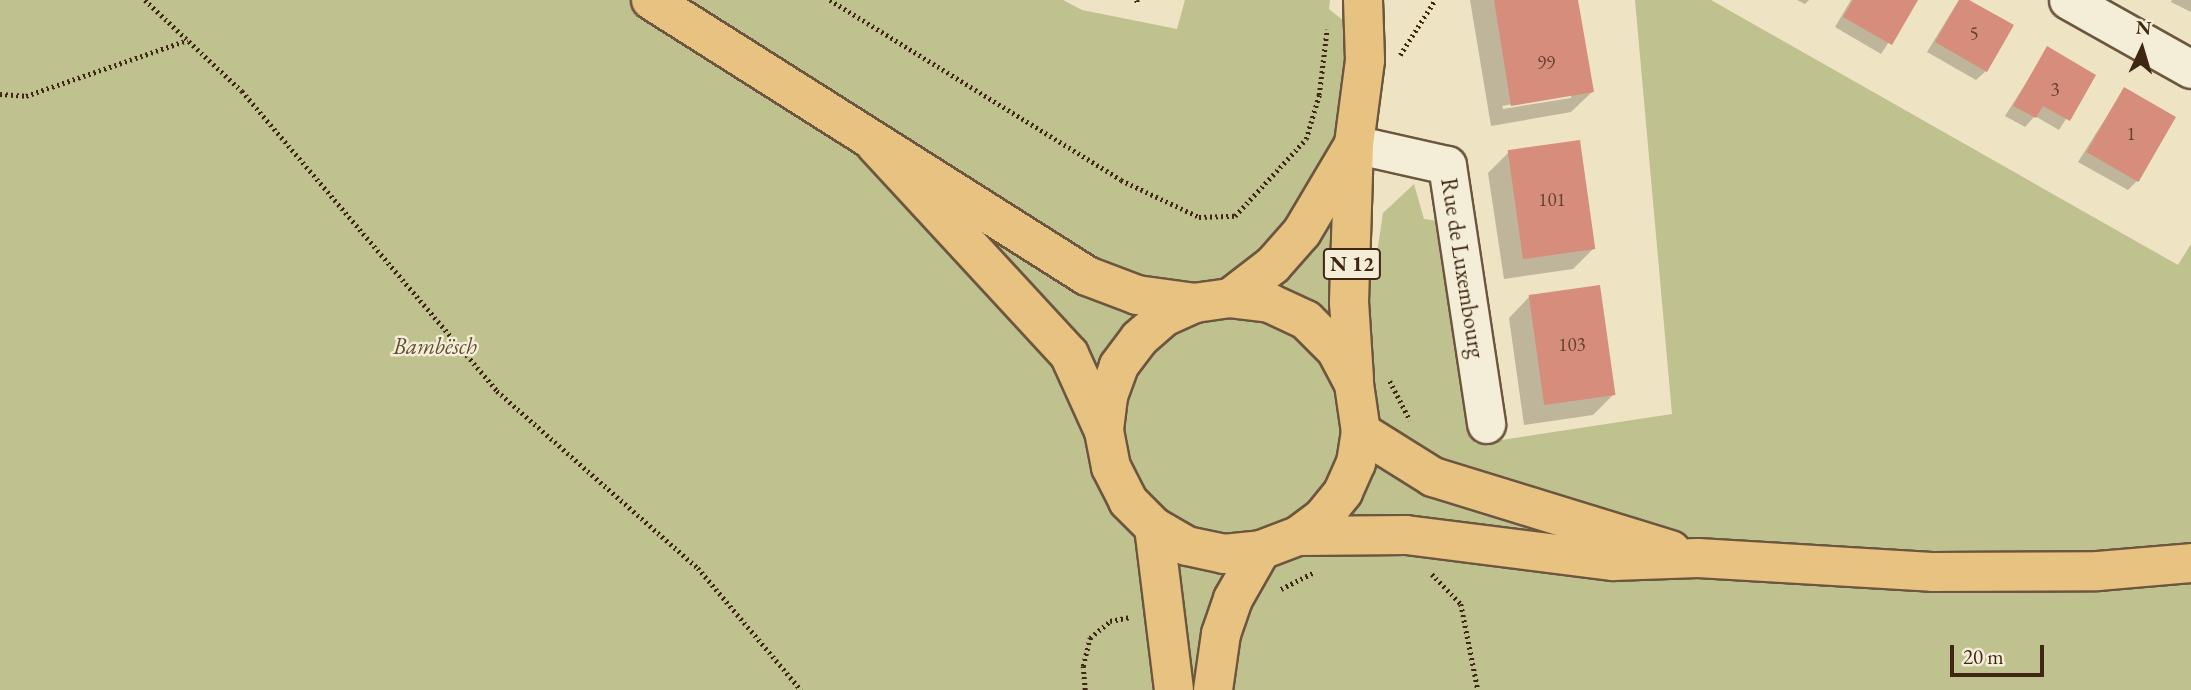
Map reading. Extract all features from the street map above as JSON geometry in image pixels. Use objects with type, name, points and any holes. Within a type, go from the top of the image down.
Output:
[{"type":"main road","points":[[651,0],[875,144],[998,216],[1087,276],[1137,295],[1270,303],[1306,320],[1371,380],[1356,463],[1343,492],[1323,517],[1298,536],[1261,550],[1224,554],[1187,546],[1154,527],[1128,501],[1111,467],[1104,431],[1069,354],[875,144]]},
{"type":"main road","name":"N 12","points":[[1363,0],[1365,61],[1354,144],[1349,302],[1371,380]]},
{"type":"main road","name":"N 12","points":[[1212,301],[1273,265],[1301,232],[1354,144]]},
{"type":"main road","points":[[1104,431],[1108,397],[1126,357],[1164,317],[1212,301]]},
{"type":"main road","points":[[1361,432],[1433,477],[1698,558]]},
{"type":"main road","points":[[1154,527],[1174,690]]},
{"type":"main road","points":[[1298,536],[1406,535],[1613,561],[1698,558],[1932,572],[2098,571],[2191,563]]},
{"type":"main road","points":[[1213,690],[1221,634],[1233,599],[1261,550]]},
{"type":"street","points":[[2068,0],[2191,69]]},
{"type":"street","name":"Rue de Luxembourg","points":[[1354,144],[1447,165],[1486,424]]},
{"type":"path","points":[[145,0],[242,91],[497,391],[698,568],[801,690]]},
{"type":"path","points":[[830,0],[1121,180],[1199,217],[1234,216],[1306,139],[1319,95],[1327,21]]},
{"type":"path","points":[[1399,56],[1435,0]]},
{"type":"path","points":[[0,94],[26,96],[188,40]]},
{"type":"path","points":[[1371,380],[1413,424]]},
{"type":"path","points":[[1277,593],[1320,569]]},
{"type":"path","points":[[1425,570],[1461,604],[1478,690]]},
{"type":"path","points":[[1085,690],[1083,666],[1090,638],[1110,621],[1145,614],[1167,620]]},
{"type":"green space","name":"Bambësch","points":[[0,0],[1063,0],[1082,10],[1177,29],[1185,0],[1330,0],[1329,9],[1365,38],[1352,258],[1374,273],[1383,213],[1414,184],[1424,219],[1438,221],[1475,444],[1672,414],[1635,0],[1711,0],[2178,265],[2191,244],[2191,690],[0,690]]},
{"type":"building","points":[[1494,0],[1578,0],[1594,92],[1511,106]]},
{"type":"building","points":[[1853,0],[1918,0],[1892,45],[1843,17]]},
{"type":"building","points":[[1959,0],[1969,0],[2014,25],[1987,72],[1935,42]]},
{"type":"building","points":[[2047,46],[2096,75],[2070,121],[2043,106],[2036,118],[2013,106]]},
{"type":"building","points":[[2124,87],[2176,117],[2138,182],[2086,152]]},
{"type":"building","points":[[1580,140],[1595,249],[1523,259],[1508,150]]},
{"type":"building","points":[[1600,285],[1615,395],[1544,405],[1529,295]]}]
